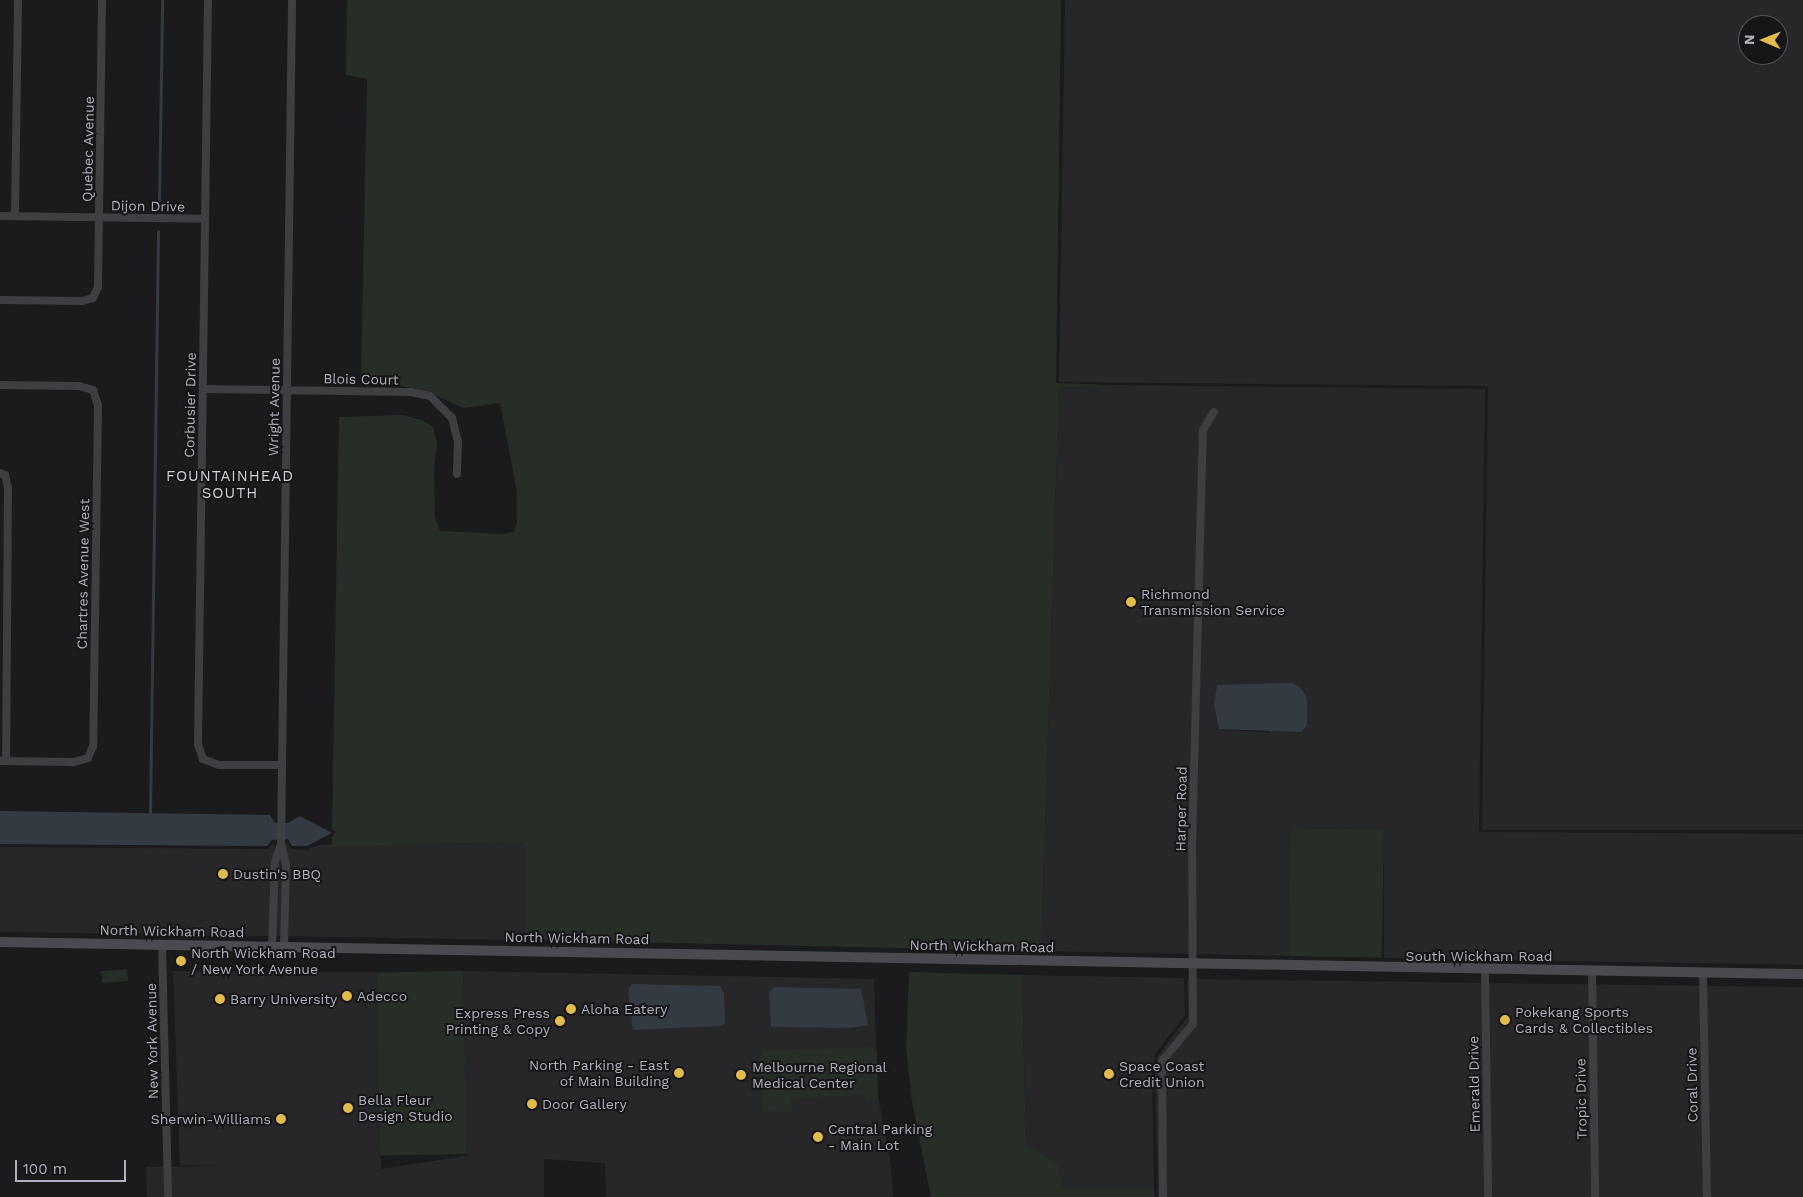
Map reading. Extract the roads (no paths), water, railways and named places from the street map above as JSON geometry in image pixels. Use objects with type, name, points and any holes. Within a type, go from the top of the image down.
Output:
[{"type":"main road","name":"North Wickham Road","points":[[0,942],[1154,963]]},
{"type":"main road","name":"South Wickham Road","points":[[1154,963],[1803,974]]},
{"type":"street","points":[[16,216],[18,0]]},
{"type":"street","name":"Quebec Avenue","points":[[0,300],[82,301],[93,298],[98,287],[102,0]]},
{"type":"street","name":"Corbusier Drive","points":[[208,0],[198,744],[203,759],[218,765],[282,765]]},
{"type":"street","name":"Wright Avenue","points":[[284,947],[286,865],[281,844],[281,820],[292,0]]},
{"type":"street","name":"Dijon Drive","points":[[0,216],[205,219]]},
{"type":"street","name":"Chartres Avenue West","points":[[0,385],[79,386],[93,390],[98,404],[93,746],[88,758],[74,762],[3,761]]},
{"type":"street","name":"Blois Court","points":[[203,389],[411,392],[430,396],[452,418],[458,442],[457,474]]},
{"type":"street","name":"Harper Road","points":[[1164,1197],[1162,1061],[1193,1024],[1192,838],[1203,430],[1214,412]]},
{"type":"street","points":[[2,474],[8,488],[3,761]]},
{"type":"street","name":"Wright Avenue","points":[[272,947],[275,862],[281,844]]},
{"type":"street","name":"New York Avenue","points":[[162,945],[168,1197]]},
{"type":"street","name":"Emerald Drive","points":[[1485,970],[1488,1197]]},
{"type":"street","name":"Tropic Drive","points":[[1592,970],[1595,1197]]},
{"type":"street","name":"Coral Drive","points":[[1703,973],[1707,1197]]},
{"type":"waterway","points":[[159,202],[162,0]]},
{"type":"waterway","points":[[150,814],[158,232]]},
{"type":"place","name":"Richmond Transmission Service","points":[[1131,602]]},
{"type":"place","name":"Dustin's BBQ","points":[[223,874]]},
{"type":"place","name":"North Wickham Road / New York Avenue","points":[[181,961]]},
{"type":"place","name":"Adecco","points":[[347,996]]},
{"type":"place","name":"Barry University","points":[[220,999]]},
{"type":"place","name":"Aloha Eatery","points":[[571,1009]]},
{"type":"place","name":"Pokekang Sports Cards & Collectibles","points":[[1505,1020]]},
{"type":"place","name":"Express Press Printing & Copy","points":[[560,1021]]},
{"type":"place","name":"North Parking - East of Main Building","points":[[679,1073]]},
{"type":"place","name":"Space Coast Credit Union","points":[[1109,1074]]},
{"type":"place","name":"Melbourne Regional Medical Center","points":[[741,1075]]},
{"type":"place","name":"Door Gallery","points":[[532,1104]]},
{"type":"place","name":"Bella Fleur Design Studio","points":[[348,1108]]},
{"type":"place","name":"Sherwin-Williams","points":[[281,1119]]},
{"type":"place","name":"Central Parking - Main Lot","points":[[818,1137]]},
{"type":"district","name":"FOUNTAINHEAD SOUTH","points":[[230,484]]}]
